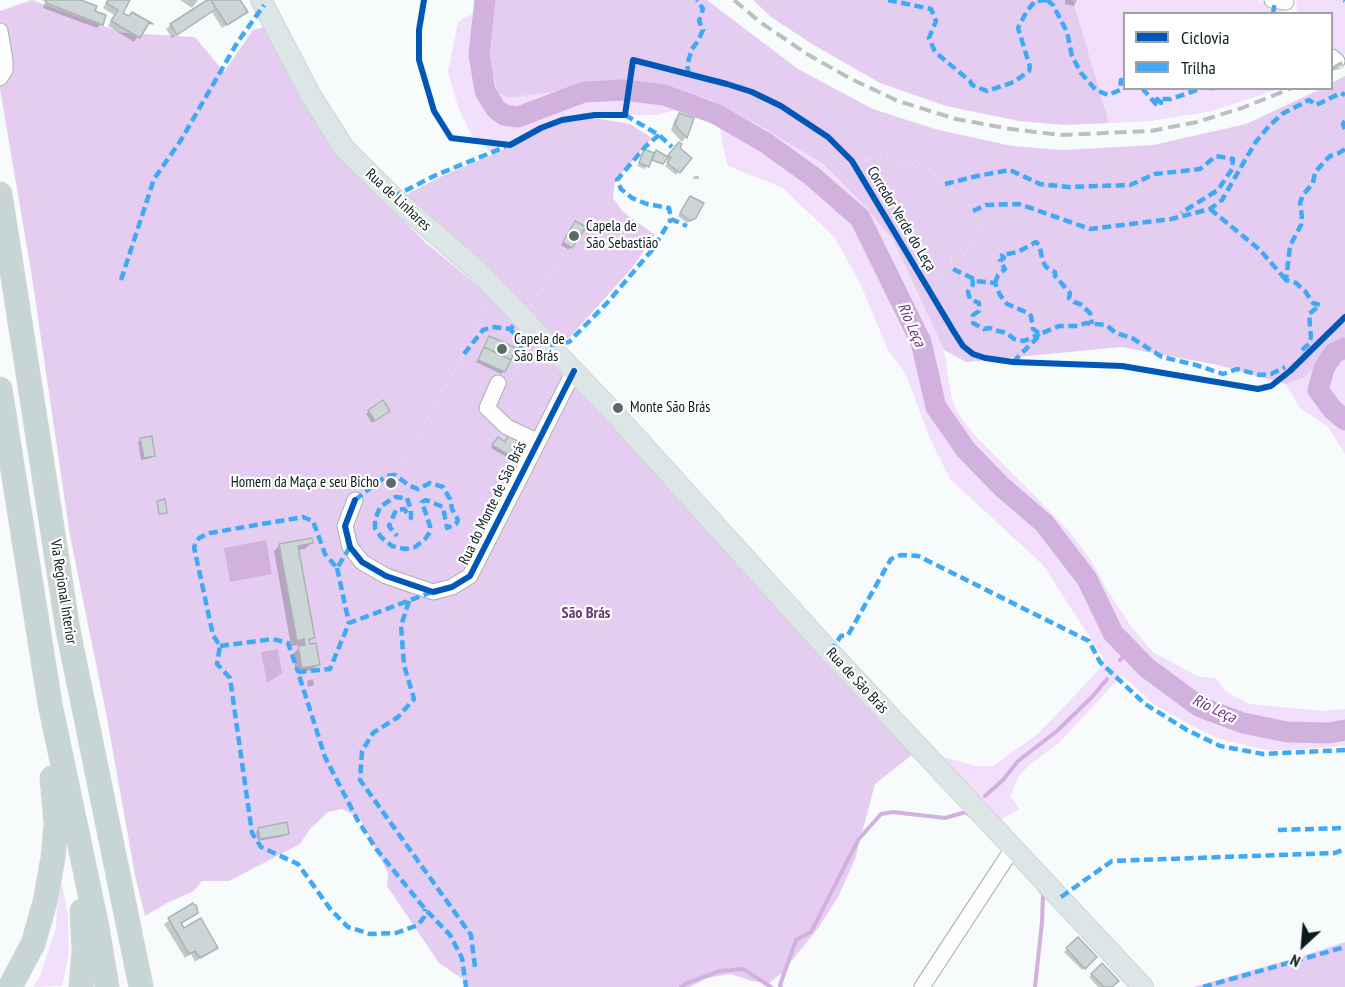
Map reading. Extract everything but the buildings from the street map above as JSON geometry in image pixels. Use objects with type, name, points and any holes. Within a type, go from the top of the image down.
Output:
[{"type":"highway","name":"Via Regional Interior","points":[[0,194],[68,630],[141,987]]},
{"type":"highway","name":"Via Regional Interior","points":[[0,389],[50,704],[97,927],[107,987]]},
{"type":"highway","points":[[10,987],[33,944],[45,902],[53,858],[56,824],[46,742],[50,704]]},
{"type":"highway","points":[[111,839],[109,906],[123,987]]},
{"type":"highway","points":[[79,846],[84,951],[81,987]]},
{"type":"main road","name":"Rua de Linhares","points":[[261,0],[311,96],[344,148],[393,198],[478,270],[574,371]]},
{"type":"main road","name":"Rua de São Brás","points":[[574,371],[830,652],[1143,987]]},
{"type":"street","points":[[0,31],[5,60],[5,70],[0,78]]},
{"type":"street","name":"Rua do Monte de São Brás","points":[[355,500],[345,526],[350,547],[362,562],[386,576],[433,592],[452,587],[471,576],[574,371]]},
{"type":"street","points":[[498,383],[487,408],[507,428],[537,441]]},
{"type":"street","points":[[922,987],[1012,848]]},
{"type":"path","points":[[515,324],[528,311],[568,245]]},
{"type":"path","points":[[474,339],[476,327],[489,297]]},
{"type":"path","points":[[395,475],[464,354]]},
{"type":"path","points":[[498,383],[512,379],[525,356],[547,367]]},
{"type":"shaded area","points":[[32,0],[123,33],[195,37],[224,72],[253,30],[265,27],[335,153],[425,242],[484,291],[585,395],[917,751],[875,784],[855,859],[839,895],[819,927],[781,974],[769,983],[752,981],[730,974],[707,978],[690,987],[467,987],[467,982],[439,963],[387,886],[388,873],[359,817],[342,809],[328,812],[310,829],[300,844],[229,881],[202,881],[194,891],[145,916],[135,875],[106,713],[70,536],[32,277],[0,89],[0,11]]},
{"type":"shaded area","points":[[494,0],[707,0],[798,69],[873,109],[935,129],[1012,146],[1062,150],[1153,145],[1246,124],[1319,90],[1333,90],[1333,82],[1345,76],[1345,337],[1304,378],[1286,384],[1218,365],[1121,347],[966,362],[944,350],[893,240],[863,204],[823,164],[711,100],[647,84],[596,83],[508,98],[498,92],[487,56]]},
{"type":"shaded area","points":[[753,0],[1073,0],[1109,123],[1065,125],[1019,121],[946,106],[880,83],[812,44],[771,17]]},
{"type":"shaded area","points":[[1073,0],[1258,0],[1282,8],[1284,12],[1123,12],[1123,90],[1275,90],[1213,111],[1151,121],[1109,123]]},
{"type":"shaded area","points":[[1296,0],[1345,0],[1345,54],[1340,57],[1333,50],[1333,12],[1297,12]]},
{"type":"shaded area","points":[[494,2],[487,56],[498,92],[521,96],[596,83],[647,84],[711,100],[823,164],[863,204],[893,240],[944,350],[952,400],[959,415],[972,432],[1068,530],[1091,560],[1130,625],[1153,652],[1197,676],[1217,679],[1225,691],[1249,704],[1325,711],[1345,709],[1345,746],[1270,751],[1224,740],[1204,732],[1153,704],[1122,675],[1059,743],[1029,765],[1019,776],[1010,797],[1020,809],[1000,820],[940,756],[976,766],[993,766],[1038,734],[1098,671],[1104,659],[1043,565],[950,479],[930,439],[906,374],[888,350],[860,283],[835,238],[783,188],[728,166],[720,127],[677,109],[659,115],[595,112],[561,118],[489,152],[486,146],[471,134],[458,107],[448,72],[458,22]]},
{"type":"shaded area","points":[[594,118],[630,124],[652,138],[615,181],[613,198],[622,211],[655,235],[632,268],[570,337],[561,341],[553,340],[404,196],[538,132],[565,122]]},
{"type":"shaded area","points":[[1345,337],[1345,454],[1328,427],[1299,407],[1286,384],[1304,378]]},
{"type":"shaded area","points":[[266,540],[272,574],[230,582],[224,548]]},
{"type":"shaded area","points":[[278,649],[282,673],[267,683],[261,652]]},
{"type":"shaded area","points":[[59,884],[62,884],[68,915],[69,952],[62,986],[33,987],[40,976],[56,928]]},
{"type":"shaded area","points":[[1345,942],[1345,987],[1193,987],[1309,954]]},
{"type":"waterway","name":"Rio Leça","points":[[485,0],[479,54],[485,91],[496,109],[504,115],[518,117],[584,92],[624,90],[664,95],[716,114],[766,143],[812,176],[860,218],[921,342],[936,407],[966,450],[1002,487],[1044,523],[1087,579],[1113,633],[1147,668],[1200,707],[1243,723],[1287,732],[1329,733],[1345,730]]},
{"type":"waterway","name":"Rio Leça","points":[[1345,348],[1334,353],[1324,368],[1318,390],[1333,410],[1345,420]]},
{"type":"waterway","points":[[1120,660],[1130,650]]},
{"type":"waterway","points":[[985,796],[1003,780],[1018,761],[1057,731],[1107,679]]},
{"type":"waterway","points":[[781,987],[796,940],[811,932],[858,840],[881,814],[893,812],[945,818],[966,812],[969,815]]},
{"type":"waterway","points":[[1035,987],[1042,922],[1043,894],[1040,890]]},
{"type":"waterway","points":[[681,987],[720,971],[743,969],[771,987]]},
{"type":"railway","points":[[734,0],[760,22],[807,54],[851,79],[898,101],[956,119],[1011,129],[1060,135],[1151,131],[1197,122],[1242,108],[1287,90]]},
{"type":"railway","points":[[1333,68],[1345,61]]},
{"type":"marked path","points":[[689,75],[687,65],[692,49],[703,30],[699,21],[703,9],[697,0]]},
{"type":"marked path","points":[[888,0],[931,9],[936,21],[929,38],[935,52],[972,85],[987,91],[1014,82],[1029,71],[1030,67],[1018,28],[1035,1],[1047,0]]},
{"type":"marked path","points":[[1047,0],[1053,5],[1067,32],[1072,56],[1081,73],[1096,90],[1108,95],[1120,90],[1121,80],[1123,81]]},
{"type":"marked path","points":[[1273,12],[1275,1]]},
{"type":"marked path","points":[[121,280],[154,179],[181,140],[237,43],[264,5]]},
{"type":"marked path","points":[[1144,90],[1160,106],[1161,102],[1157,99],[1171,99],[1196,90]]},
{"type":"marked path","points":[[973,211],[986,205],[1019,204],[1090,229],[1171,219],[1210,209],[1222,200],[1255,143],[1282,114],[1309,100],[1316,105],[1341,93],[1345,95]]},
{"type":"marked path","points":[[625,115],[659,135],[672,147]]},
{"type":"marked path","points":[[1345,121],[1343,124],[1345,130]]},
{"type":"marked path","points":[[659,135],[645,147],[617,180],[621,189],[632,198],[647,204],[669,208],[671,219],[687,226]]},
{"type":"marked path","points":[[393,197],[436,175],[505,147]]},
{"type":"marked path","points":[[1302,350],[1309,344],[1311,337],[1309,314],[1320,305],[1313,303],[1296,283],[1286,280],[1290,246],[1301,225],[1300,203],[1303,195],[1313,183],[1315,172],[1330,156],[1345,149]]},
{"type":"marked path","points":[[945,184],[1010,170],[1040,184],[1068,187],[1130,185],[1155,174],[1200,169],[1216,156],[1233,159],[1232,169],[1218,190],[1181,213]]},
{"type":"marked path","points":[[1210,209],[1260,250],[1286,280]]},
{"type":"marked path","points":[[550,345],[569,342],[607,303],[652,250],[671,219]]},
{"type":"marked path","points":[[995,283],[998,275],[1005,269],[1000,261],[1004,258],[1002,255],[1018,252],[1036,242],[1040,246],[1046,267],[1055,272],[1055,276],[1070,293],[1069,298],[1090,313],[1092,324]]},
{"type":"marked path","points":[[953,269],[975,281],[995,283],[1007,304],[1031,316],[1033,329],[1040,334],[1059,326],[1078,326],[1086,323],[1106,325],[1116,333],[1132,338],[1162,357],[1223,374],[1237,369],[1260,375],[1271,374],[1285,367]]},
{"type":"marked path","points":[[972,278],[973,284],[968,292],[970,299],[979,303],[979,311],[973,315],[973,323],[984,329],[990,328],[1007,333],[1014,339],[1024,341],[1040,334]]},
{"type":"marked path","points":[[464,354],[483,330],[492,327],[510,329],[515,324]]},
{"type":"marked path","points":[[510,329],[520,340],[522,353],[527,357]]},
{"type":"marked path","points":[[1013,362],[1038,337]]},
{"type":"marked path","points":[[355,500],[386,476],[395,475],[418,489],[430,483],[443,487],[458,520],[456,524],[447,528],[443,507],[426,500],[422,502],[430,532],[425,539],[415,547],[405,549],[392,546],[381,537],[375,528],[375,520],[380,507],[395,497],[407,498],[411,510],[411,518],[404,509],[396,510],[389,526],[397,536]]},
{"type":"marked path","points":[[350,547],[337,568],[325,554],[313,521],[303,517],[210,533],[199,538],[194,547],[213,635],[220,646],[217,664],[230,678],[252,833],[261,847],[298,864],[331,910],[348,927],[370,934],[396,933],[418,925],[424,917],[425,909]]},
{"type":"marked path","points":[[830,652],[841,636],[848,635],[891,559],[901,555],[918,556],[1089,641],[1100,662],[1145,704],[1187,730],[1220,746],[1263,754],[1345,750]]},
{"type":"marked path","points":[[337,568],[349,623]]},
{"type":"marked path","points":[[432,592],[349,623],[330,669],[298,672],[325,757],[358,821],[377,850],[425,909],[450,935],[462,958],[466,987]]},
{"type":"marked path","points":[[409,601],[401,626],[404,665],[414,699],[398,717],[373,733],[362,751],[360,780],[471,935],[475,967]]},
{"type":"marked path","points":[[220,646],[273,639],[288,643],[298,672]]},
{"type":"marked path","points":[[1278,830],[1345,828]]},
{"type":"marked path","points":[[1061,897],[1112,861],[1335,853],[1345,849]]},
{"type":"marked path","points":[[1203,987],[1345,947]]},
{"type":"cycle path","name":"Corredor Verde do Leça","points":[[424,0],[419,30],[419,60],[434,111],[451,138],[510,145],[541,128],[562,120],[595,115],[625,115],[633,60],[727,84],[752,92],[781,106],[828,137],[852,161],[954,332],[963,346],[973,354],[1013,362],[1122,366],[1258,389],[1271,386],[1290,371],[1345,317]]},
{"type":"cycle path","points":[[355,500],[345,526],[350,547],[362,562],[386,576],[433,592],[452,587],[470,576],[574,371]]},
{"type":"place","name":"Capela de São Sebastião","points":[[574,236]]},
{"type":"place","name":"Capela de São Brás","points":[[502,349]]},
{"type":"place","name":"Monte São Brás","points":[[618,408]]},
{"type":"place","name":"Homem da Maça e seu Bicho","points":[[391,483]]},
{"type":"district","name":"São Brás","points":[[586,613]]}]
